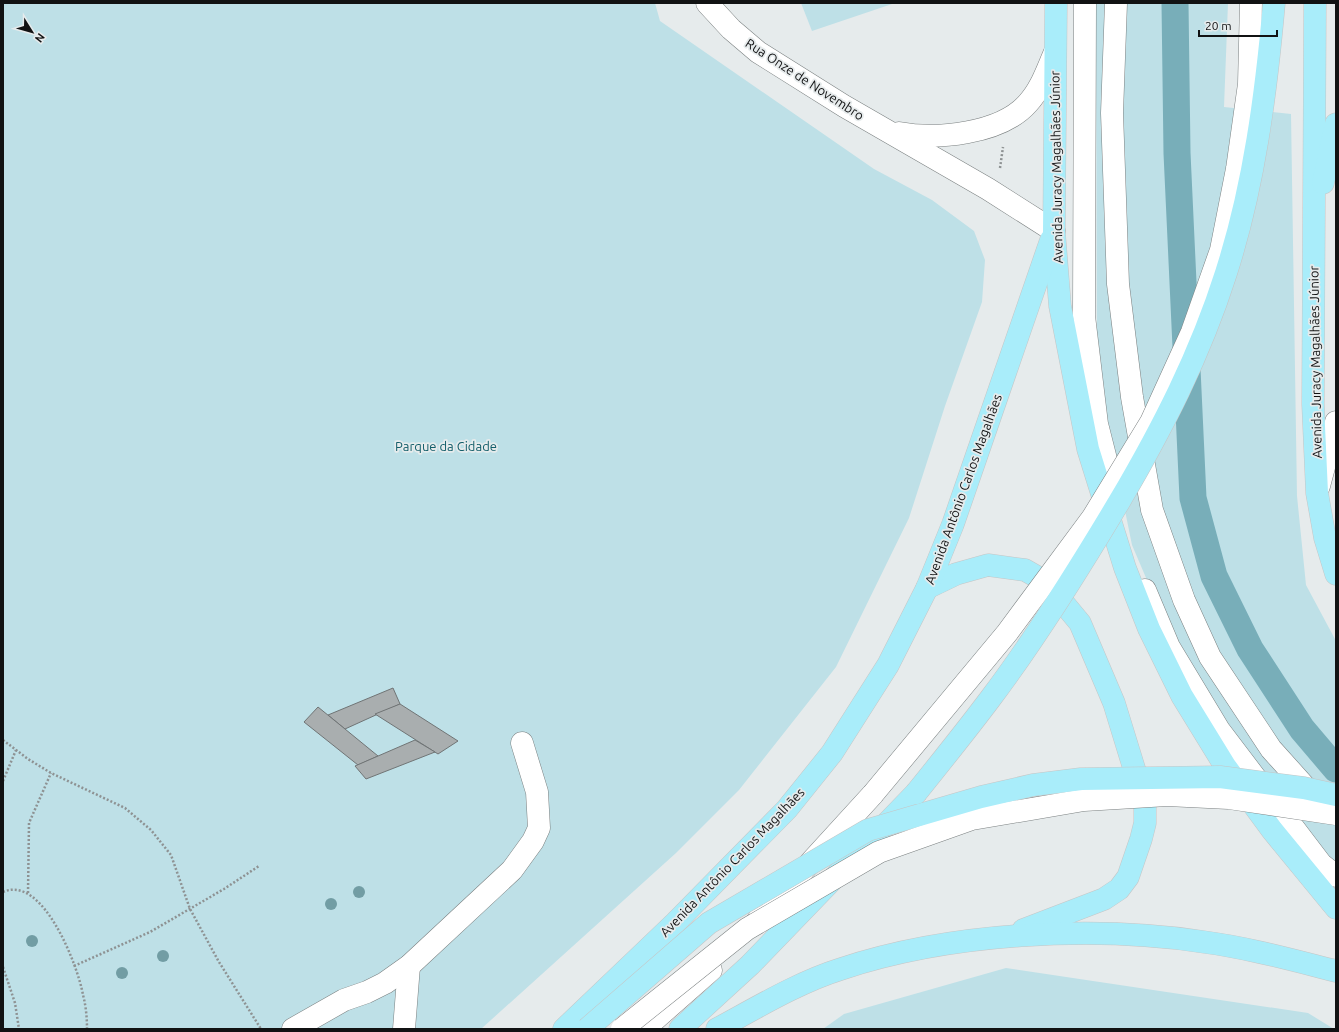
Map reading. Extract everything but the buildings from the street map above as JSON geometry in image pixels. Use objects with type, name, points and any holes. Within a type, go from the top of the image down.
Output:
[{"type":"main road","name":"Avenida Juracy Magalhães Júnior","points":[[1056,3],[1054,231],[1060,306],[1088,449],[1125,568],[1149,629],[1182,696],[1225,766],[1272,830],[1336,908]]},
{"type":"main road","points":[[680,1029],[750,965],[916,793],[991,698],[1049,614],[1094,544],[1136,472],[1179,393],[1202,342],[1226,274],[1246,202],[1264,98],[1274,3]]},
{"type":"main road","name":"Avenida Juracy Magalhães Júnior","points":[[1315,3],[1313,404],[1317,493],[1325,538],[1336,574]]},
{"type":"main road","points":[[1314,225],[1336,124]]},
{"type":"main road","name":"Avenida Antônio Carlos Magalhães","points":[[564,1029],[675,924],[787,809],[832,753],[888,665],[927,588],[953,524],[1054,231]]},
{"type":"main road","points":[[927,588],[956,574],[988,565],[1025,570],[1046,582],[1080,623],[1114,703],[1145,804],[1145,823],[1141,840],[1128,877],[1119,888],[1104,899],[1005,937]]},
{"type":"main road","points":[[587,1029],[709,923],[868,830],[981,797],[1033,786],[1081,779],[1220,777],[1304,788],[1336,795]]},
{"type":"main road","points":[[717,1029],[777,997],[841,969],[918,948],[1005,937],[1056,935],[1137,935],[1204,942],[1266,953],[1336,970]]},
{"type":"street","name":"Rua Onze de Novembro","points":[[707,3],[731,29],[758,52],[844,106],[998,195],[1054,231]]},
{"type":"street","points":[[1085,3],[1084,316],[1097,424],[1132,561],[1169,647],[1219,730],[1321,864],[1336,876]]},
{"type":"street","points":[[1116,3],[1112,113],[1118,284],[1132,396],[1152,510],[1184,600],[1210,657],[1271,749],[1336,821]]},
{"type":"street","points":[[644,1029],[717,964],[873,794],[1012,626],[1093,517],[1151,422],[1192,332],[1221,250],[1237,168],[1249,84],[1251,3]]},
{"type":"street","name":"Rua Onze de Novembro","points":[[890,132],[916,136],[938,137],[994,125],[1015,114],[1028,104],[1041,84],[1055,52]]},
{"type":"street","points":[[1317,493],[1336,422]]},
{"type":"street","points":[[294,1029],[344,1000],[367,992],[386,982],[409,966],[512,870],[533,841],[539,828],[537,792],[522,743]]},
{"type":"street","points":[[622,1029],[747,929],[880,852],[972,819],[1084,800],[1167,795],[1230,798],[1336,814]]},
{"type":"street","points":[[404,1029],[409,966]]},
{"type":"path","points":[[998,195],[1006,119]]},
{"type":"path","points":[[3,740],[52,773],[125,808],[151,830],[171,855],[190,909],[219,962],[261,1029]]},
{"type":"path","points":[[3,781],[16,750]]},
{"type":"path","points":[[28,893],[29,823],[52,773]]},
{"type":"path","points":[[74,966],[150,932],[259,866]]},
{"type":"path","points":[[3,892],[18,889],[28,893],[38,901],[49,914],[74,966],[83,995],[87,1029]]},
{"type":"path","points":[[3,967],[14,1003],[19,1029]]},
{"type":"green space","name":"Parque da Cidade","points":[[3,3],[655,3],[660,21],[874,169],[932,200],[974,231],[985,260],[982,302],[945,406],[909,518],[836,667],[739,790],[676,853],[481,1029],[3,1029]]},
{"type":"green space","points":[[801,3],[895,3],[812,31]]},
{"type":"green space","points":[[1096,3],[1228,3],[1224,107],[1291,114],[1297,496],[1306,585],[1336,641],[1336,867],[1223,726],[1173,641],[1132,545],[1097,373]]},
{"type":"green space","points":[[1006,968],[1308,1013],[1334,1029],[823,1029],[844,1014]]},
{"type":"waterway","points":[[1175,3],[1177,153],[1193,498],[1214,576],[1250,649],[1302,729],[1336,769]]}]
